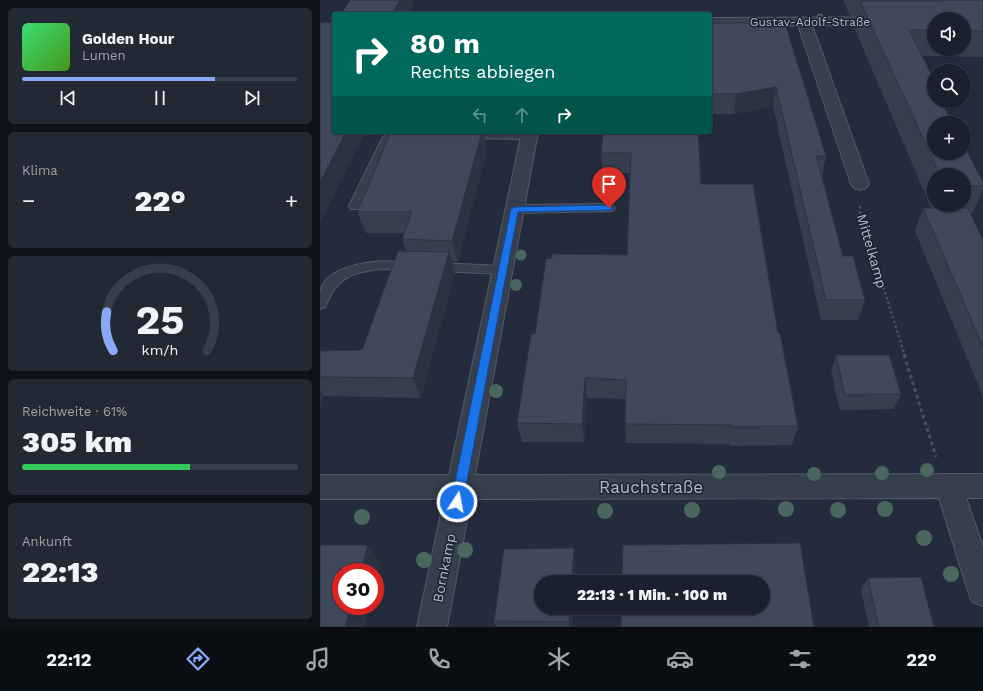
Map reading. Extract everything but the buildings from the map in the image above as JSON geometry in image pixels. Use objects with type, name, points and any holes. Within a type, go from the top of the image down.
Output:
[{"type":"street","name":"Gustav-Adolf-Straße","points":[[712,22],[927,21]]},
{"type":"street","points":[[804,22],[860,184]]},
{"type":"street","name":"Bornkamp","points":[[432,627],[529,134]]},
{"type":"street","points":[[949,486],[983,592]]},
{"type":"street","name":"Rauchstraße","points":[[320,487],[983,486]]},
{"type":"lane","points":[[458,136],[529,134]]},
{"type":"lane","points":[[355,206],[388,137],[412,137]]},
{"type":"lane","points":[[515,209],[609,208]]},
{"type":"lane","points":[[320,304],[329,286],[339,276],[353,270],[372,266],[424,266],[503,270]]},
{"type":"path","name":"Mittelkamp","points":[[860,184],[860,212],[936,458]]},
{"type":"route","points":[[457,502],[515,209],[609,208]]}]
